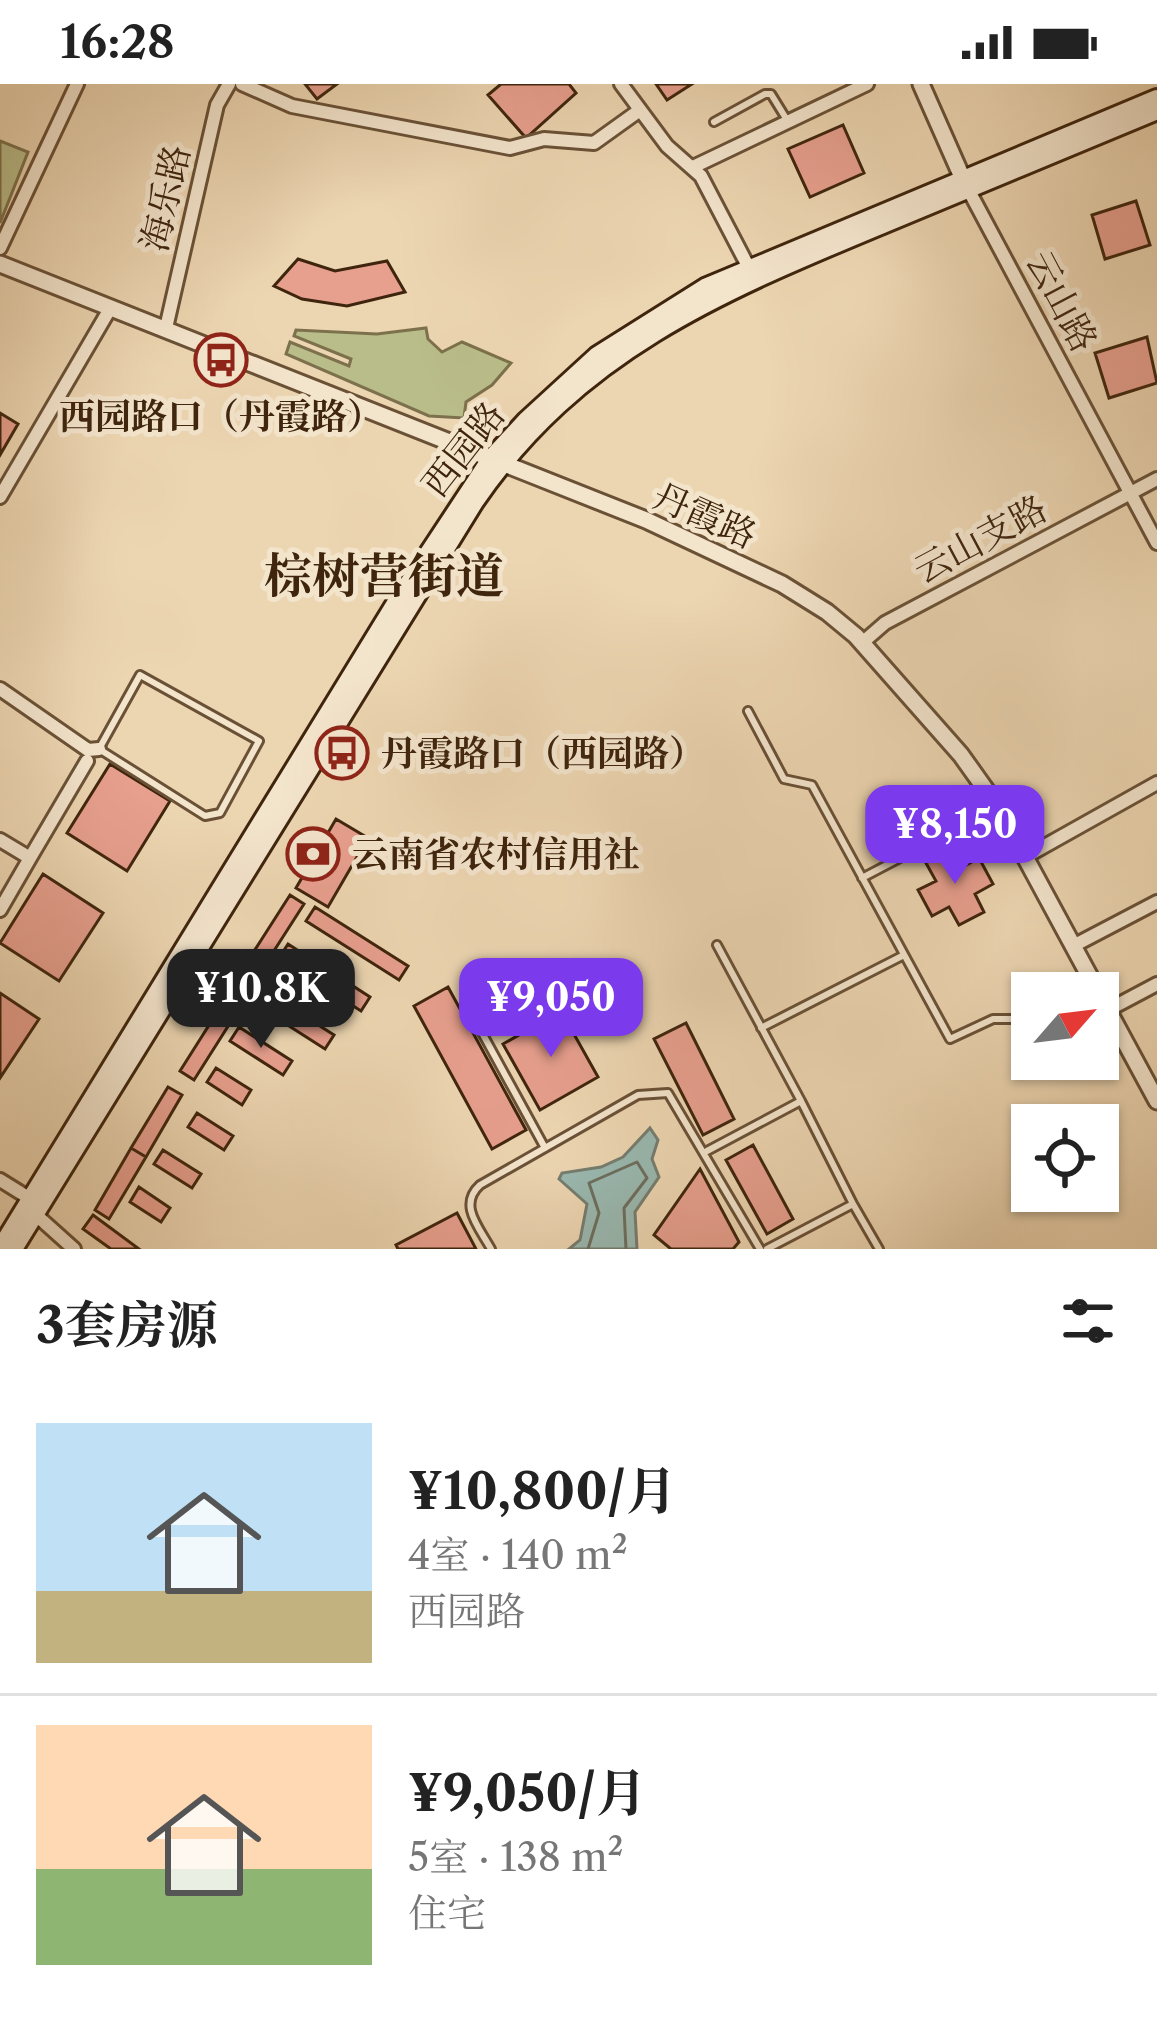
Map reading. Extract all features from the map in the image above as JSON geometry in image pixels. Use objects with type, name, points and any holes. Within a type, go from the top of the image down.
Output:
[{"type":"main road","name":"西园路","points":[[495,462],[604,365],[710,298],[1157,98]]},
{"type":"main road","name":"西园路","points":[[0,1248],[32,1206],[495,462],[597,355],[665,309],[749,268],[1157,111]]},
{"type":"main road","name":"西园路","points":[[14,1249],[32,1206]]},
{"type":"street","points":[[0,248],[77,84]]},
{"type":"street","name":"海乐路","points":[[166,328],[217,105],[230,84]]},
{"type":"street","points":[[242,84],[292,106],[510,148],[544,139],[594,143],[640,110]]},
{"type":"street","points":[[621,84],[667,146],[693,167],[749,268]]},
{"type":"street","points":[[693,167],[867,84]]},
{"type":"street","name":"云山路","points":[[921,84],[965,184],[1157,543]]},
{"type":"street","name":"丹霞路","points":[[0,264],[753,569],[827,612],[862,643],[961,755],[998,806],[1086,972]]},
{"type":"street","points":[[0,496],[111,308]]},
{"type":"street","name":"云山支路","points":[[862,643],[885,623],[1157,479]]},
{"type":"street","points":[[0,689],[88,750],[99,749]]},
{"type":"street","points":[[0,910],[87,761]]},
{"type":"street","points":[[1025,857],[1157,783]]},
{"type":"street","points":[[0,840],[30,858]]},
{"type":"street","points":[[1073,946],[1157,902]]},
{"type":"street","points":[[1119,999],[1157,984]]},
{"type":"street","name":"丹霞路","points":[[1119,1033],[1157,1101]]},
{"type":"street","points":[[0,1180],[74,1249]]},
{"type":"lane","points":[[714,122],[771,94],[788,123]]},
{"type":"lane","points":[[140,675],[259,741],[220,813],[206,816],[99,749],[140,675]]},
{"type":"lane","points":[[748,711],[784,779],[812,785],[950,1039],[992,1019],[1011,1019]]},
{"type":"lane","points":[[862,878],[998,806]]},
{"type":"lane","points":[[717,945],[879,1249]]},
{"type":"lane","points":[[761,1028],[904,956]]},
{"type":"lane","points":[[474,1018],[545,1148]]},
{"type":"lane","points":[[491,1249],[468,1206],[470,1194],[638,1095],[668,1093],[763,1249],[853,1204]]},
{"type":"lane","points":[[707,1151],[801,1101]]},
{"type":"green space","points":[[0,141],[28,152],[0,223]]},
{"type":"green space","points":[[426,328],[428,339],[442,352],[462,342],[511,363],[492,385],[466,402],[464,418],[429,416],[286,354],[290,342],[349,366],[351,359],[294,336],[296,330],[377,334]]},
{"type":"water","points":[[650,1128],[658,1140],[652,1159],[659,1177],[635,1212],[637,1249],[569,1249],[580,1240],[587,1204],[559,1179],[562,1173],[601,1167],[623,1157]]},
{"type":"building","points":[[305,84],[337,84],[317,99]]},
{"type":"building","points":[[501,84],[569,84],[576,93],[526,138],[488,95]]},
{"type":"building","points":[[656,84],[692,84],[667,100]]},
{"type":"building","points":[[843,125],[864,173],[810,197],[788,149]]},
{"type":"building","points":[[1136,201],[1150,245],[1105,259],[1092,215]]},
{"type":"building","points":[[298,259],[335,271],[387,261],[405,292],[347,306],[302,299],[274,286]]},
{"type":"building","points":[[1147,337],[1157,383],[1109,398],[1095,353]]},
{"type":"building","points":[[0,413],[18,424],[0,455]]},
{"type":"building","points":[[110,764],[170,801],[127,871],[67,833]]},
{"type":"building","points":[[336,819],[368,838],[328,907],[296,888]]},
{"type":"building","points":[[951,850],[961,868],[979,858],[993,884],[975,894],[984,912],[959,925],[949,907],[932,916],[918,890],[936,881],[926,863]]},
{"type":"building","points":[[43,874],[103,913],[59,981],[0,943]]},
{"type":"building","points":[[290,895],[304,904],[254,982],[240,973]]},
{"type":"building","points":[[315,907],[408,966],[399,980],[306,921]]},
{"type":"building","points":[[288,944],[370,997],[361,1011],[279,958]]},
{"type":"building","points":[[259,987],[334,1035],[325,1049],[250,1001]]},
{"type":"building","points":[[448,987],[526,1130],[492,1149],[414,1006]]},
{"type":"building","points":[[230,992],[244,1001],[194,1080],[180,1071]]},
{"type":"building","points":[[0,993],[39,1019],[0,1078]]},
{"type":"building","points":[[561,1011],[598,1077],[540,1110],[503,1044]]},
{"type":"building","points":[[686,1023],[734,1119],[703,1135],[654,1039]]},
{"type":"building","points":[[239,1027],[292,1061],[283,1075],[230,1041]]},
{"type":"building","points":[[216,1068],[251,1090],[242,1105],[207,1082]]},
{"type":"building","points":[[168,1087],[182,1095],[146,1157],[131,1148]]},
{"type":"building","points":[[197,1113],[233,1136],[224,1150],[188,1127]]},
{"type":"building","points":[[753,1145],[793,1219],[767,1234],[726,1160]]},
{"type":"building","points":[[131,1148],[146,1157],[109,1219],[95,1210]]},
{"type":"building","points":[[163,1150],[201,1174],[192,1188],[154,1164]]},
{"type":"building","points":[[700,1169],[739,1242],[733,1249],[671,1249],[654,1235]]},
{"type":"building","points":[[139,1187],[170,1208],[161,1222],[130,1202]]},
{"type":"building","points":[[457,1213],[476,1249],[398,1249],[396,1245]]},
{"type":"building","points":[[93,1215],[139,1249],[111,1249],[83,1229]]},
{"type":"place","name":"西园路口（丹霞路）","points":[[221,360]]},
{"type":"place","name":"丹霞路口（西园路）","points":[[342,753]]},
{"type":"place","name":"云南省农村信用社","points":[[313,854]]},
{"type":"district","name":"棕树营街道","points":[[384,576]]}]
